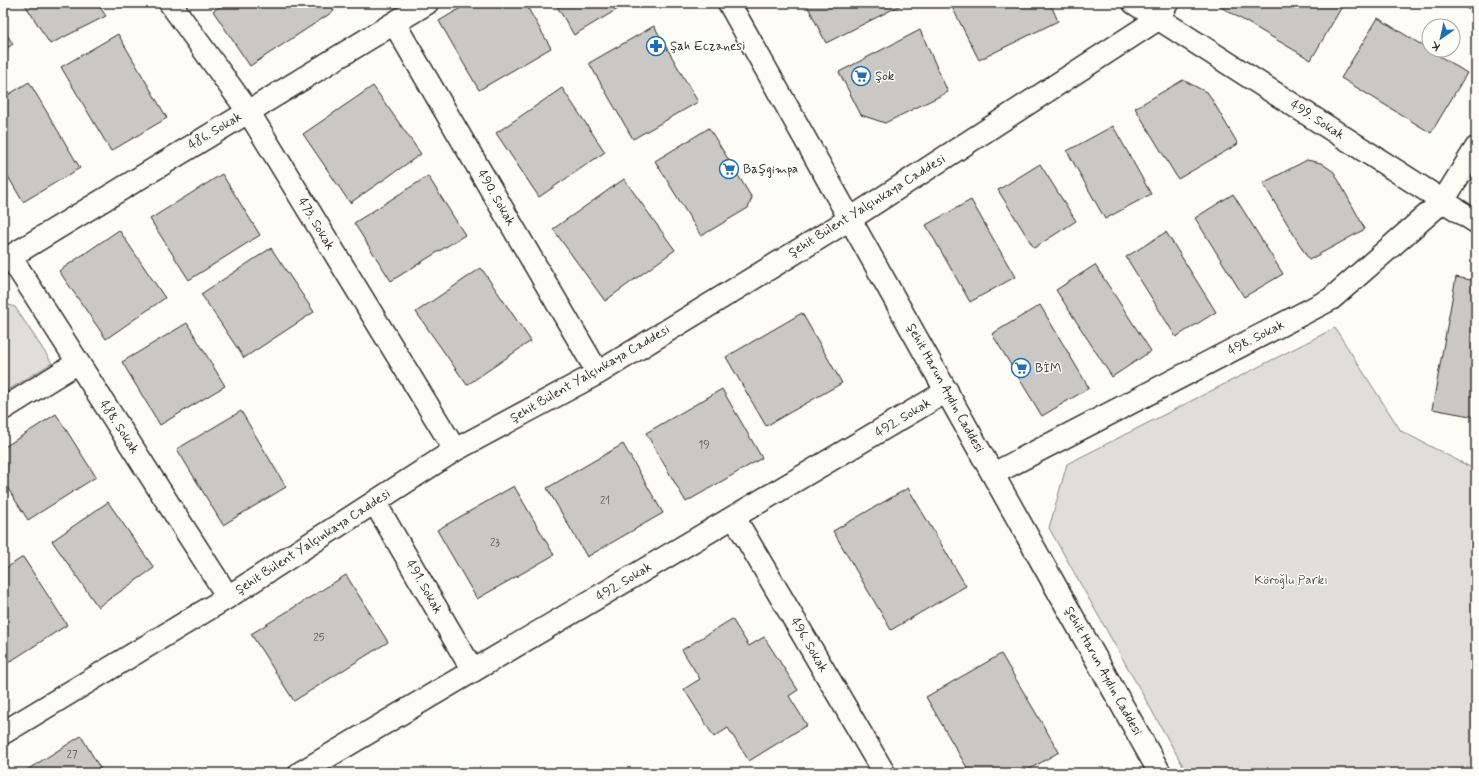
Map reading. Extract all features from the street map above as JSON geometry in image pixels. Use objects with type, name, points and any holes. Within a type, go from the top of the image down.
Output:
[{"type":"street","name":"473. Sokak","points":[[170,3],[248,111],[455,450]]},
{"type":"street","name":"486. Sokak","points":[[7,258],[427,3]]},
{"type":"street","name":"Şehit Harun Aydın Caddesi","points":[[729,3],[1160,773]]},
{"type":"street","name":"499. Sokak","points":[[1134,3],[1163,11],[1476,222]]},
{"type":"street","name":"Şehit Bülent Yalçınkaya Caddesi","points":[[3,733],[228,598],[455,450],[598,373],[850,219],[1163,11]]},
{"type":"street","name":"490. Sokak","points":[[394,24],[598,373]]},
{"type":"street","name":"498. Sokak","points":[[993,474],[1331,299],[1443,200],[1476,148]]},
{"type":"street","name":"488. Sokak","points":[[7,258],[77,362],[228,598]]},
{"type":"street","points":[[3,409],[77,362]]},
{"type":"street","name":"492. Sokak","points":[[307,771],[473,671],[947,392]]},
{"type":"street","name":"491. Sokak","points":[[375,503],[473,671]]},
{"type":"street","name":"496. Sokak","points":[[734,517],[884,773]]},
{"type":"green space","points":[[3,303],[15,307],[52,363],[3,393]]},
{"type":"green space","name":"Köroğlu Parkı","points":[[1335,328],[1401,431],[1476,470],[1476,773],[1187,773],[1049,528],[1067,464]]},
{"type":"building","points":[[24,3],[97,3],[106,16],[50,44]]},
{"type":"building","points":[[226,3],[329,3],[334,11],[250,66],[213,11]]},
{"type":"building","points":[[469,3],[525,3],[551,48],[479,90],[439,21]]},
{"type":"building","points":[[555,3],[628,3],[574,35]]},
{"type":"building","points":[[806,3],[905,3],[826,43]]},
{"type":"building","points":[[950,3],[1050,3],[1058,21],[979,60]]},
{"type":"building","points":[[1221,3],[1344,3],[1311,60],[1219,6]]},
{"type":"building","points":[[1458,3],[1476,3],[1476,14]]},
{"type":"building","points":[[1378,18],[1421,45],[1421,58],[1443,58],[1467,73],[1431,133],[1341,78]]},
{"type":"building","points":[[654,26],[698,102],[633,139],[589,63]]},
{"type":"building","points":[[3,29],[13,44],[3,51]]},
{"type":"building","points":[[920,30],[948,92],[885,123],[861,115],[839,72]]},
{"type":"building","points":[[118,34],[167,118],[111,151],[61,67]]},
{"type":"building","points":[[1183,80],[1208,93],[1238,144],[1178,179],[1135,108]]},
{"type":"building","points":[[29,82],[80,168],[23,202],[3,168],[3,98]]},
{"type":"building","points":[[373,86],[421,154],[350,203],[303,134]]},
{"type":"building","points":[[562,88],[605,152],[539,197],[496,133]]},
{"type":"building","points":[[1113,126],[1151,194],[1105,219],[1067,151]]},
{"type":"building","points":[[709,128],[752,198],[748,208],[701,236],[655,161]]},
{"type":"building","points":[[1307,160],[1321,163],[1334,172],[1365,229],[1309,260],[1263,183]]},
{"type":"building","points":[[1040,164],[1076,221],[1034,248],[998,190]]},
{"type":"building","points":[[222,174],[260,235],[189,280],[150,219]]},
{"type":"building","points":[[428,176],[465,235],[391,281],[354,223]]},
{"type":"building","points":[[624,179],[675,250],[605,301],[553,229]]},
{"type":"building","points":[[1233,194],[1283,274],[1244,297],[1195,218]]},
{"type":"building","points":[[971,200],[1015,277],[970,302],[926,225]]},
{"type":"building","points":[[119,230],[165,298],[106,339],[59,271]]},
{"type":"building","points":[[1166,232],[1216,312],[1176,337],[1126,257]]},
{"type":"building","points":[[271,248],[314,312],[244,358],[201,294]]},
{"type":"building","points":[[1095,265],[1151,351],[1112,377],[1056,290]]},
{"type":"building","points":[[481,268],[531,341],[467,385],[416,312]]},
{"type":"building","points":[[1456,277],[1476,281],[1476,417],[1432,409]]},
{"type":"building","points":[[1040,305],[1089,388],[1042,416],[992,334]]},
{"type":"building","points":[[802,313],[842,383],[766,426],[726,357]]},
{"type":"building","points":[[187,323],[225,386],[160,425],[122,362]]},
{"type":"building","points":[[722,389],[762,458],[686,502],[646,433]]},
{"type":"building","points":[[241,411],[286,487],[223,525],[177,449]]},
{"type":"building","points":[[56,414],[96,477],[28,520],[3,481],[3,448]]},
{"type":"building","points":[[623,444],[663,513],[587,557],[547,488]]},
{"type":"building","points":[[514,486],[554,555],[477,599],[437,530]]},
{"type":"building","points":[[908,488],[966,586],[891,630],[833,531]]},
{"type":"building","points":[[108,502],[154,568],[98,607],[52,541]]},
{"type":"building","points":[[23,557],[67,625],[3,666],[3,570]]},
{"type":"building","points":[[346,575],[388,642],[294,701],[251,634]]},
{"type":"building","points":[[732,619],[749,646],[764,637],[798,690],[789,696],[807,725],[749,761],[728,728],[714,737],[684,689],[700,679],[682,650]]},
{"type":"building","points":[[1001,654],[1059,752],[1023,773],[970,773],[926,697]]},
{"type":"building","points":[[81,736],[103,773],[22,773]]},
{"type":"place","name":"Şah Eczanesi","points":[[656,46]]},
{"type":"place","name":"Şok","points":[[861,76]]},
{"type":"place","name":"Başgimpa","points":[[729,169]]},
{"type":"place","name":"BİM","points":[[1021,368]]}]
